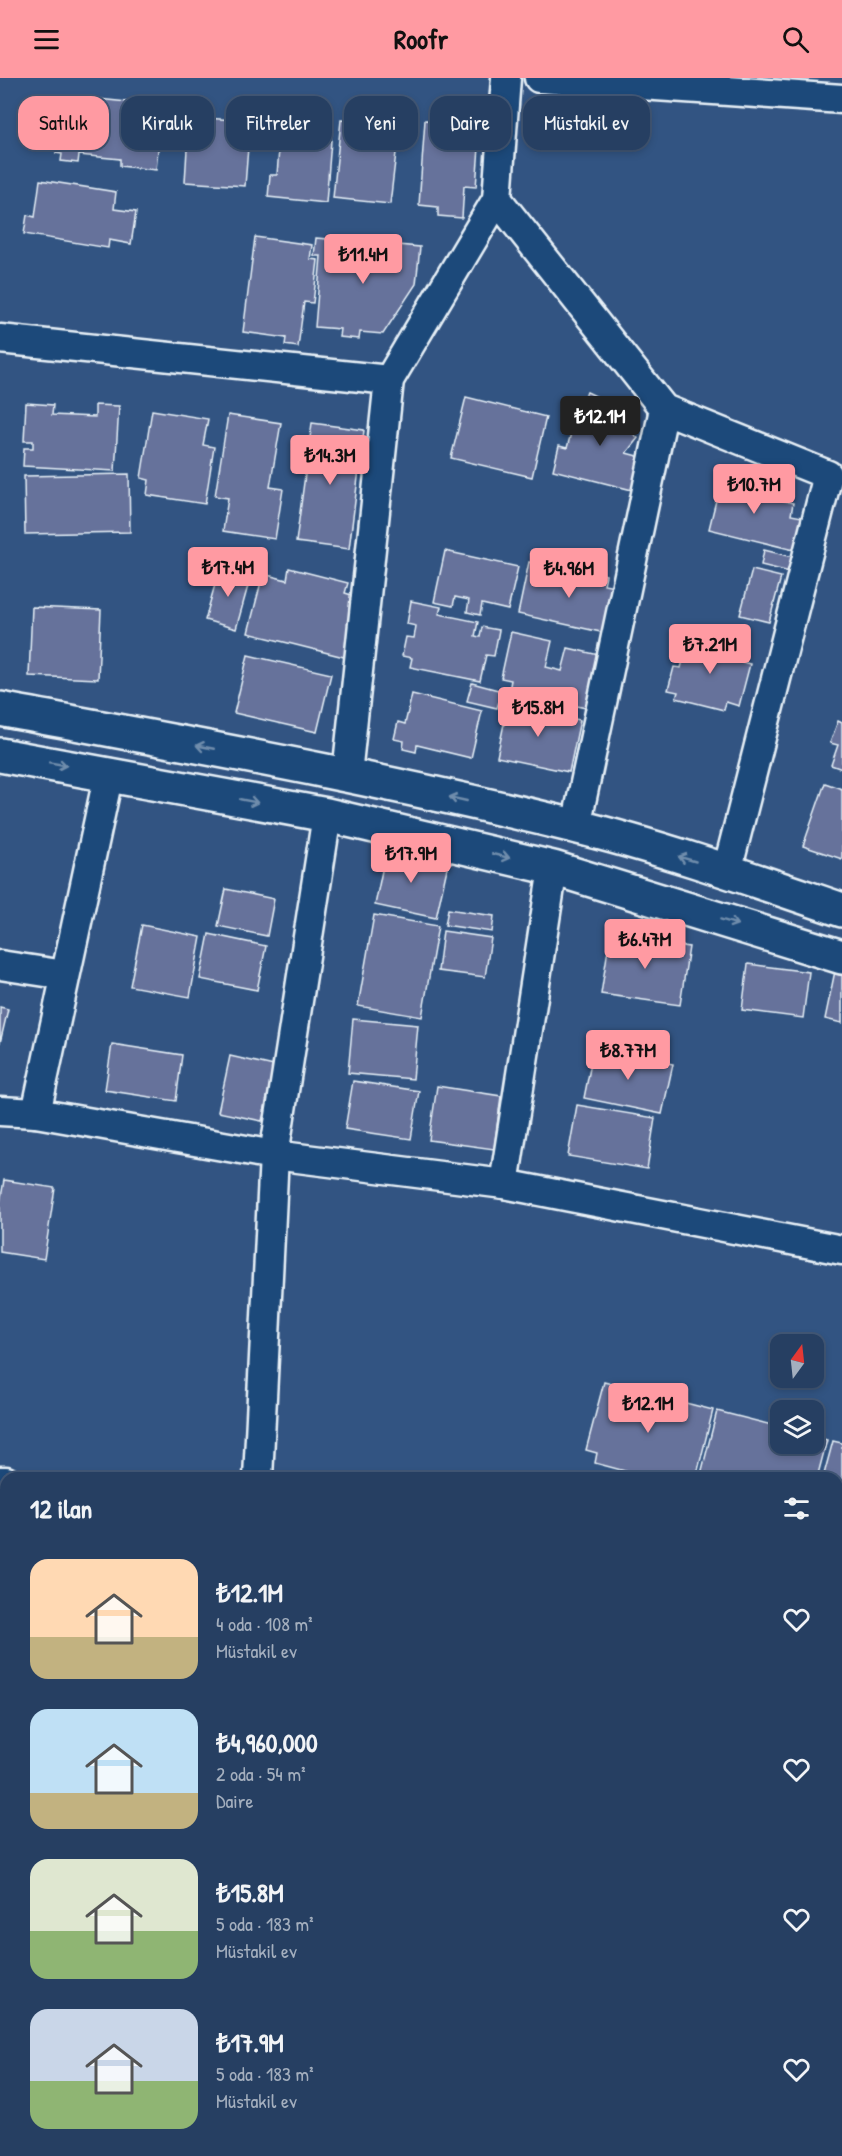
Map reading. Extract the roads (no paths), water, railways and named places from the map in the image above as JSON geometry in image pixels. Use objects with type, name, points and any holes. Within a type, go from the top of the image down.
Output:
[{"type":"main road","points":[[0,709],[347,774],[576,826],[727,871],[842,910]]},
{"type":"main road","points":[[0,754],[327,815],[553,868],[842,957]]},
{"type":"street","points":[[347,774],[389,380],[497,199],[506,78]]},
{"type":"street","points":[[539,78],[842,99]]},
{"type":"street","points":[[497,199],[664,408],[835,477],[727,871]]},
{"type":"street","points":[[0,339],[389,380]]},
{"type":"street","points":[[576,826],[664,408]]},
{"type":"street","points":[[36,1113],[109,773]]},
{"type":"street","points":[[258,1472],[274,1155],[327,815]]},
{"type":"street","points":[[504,1184],[553,868]]},
{"type":"street","points":[[0,965],[65,975]]},
{"type":"street","points":[[0,1111],[36,1113],[274,1155],[504,1184],[842,1250]]}]
